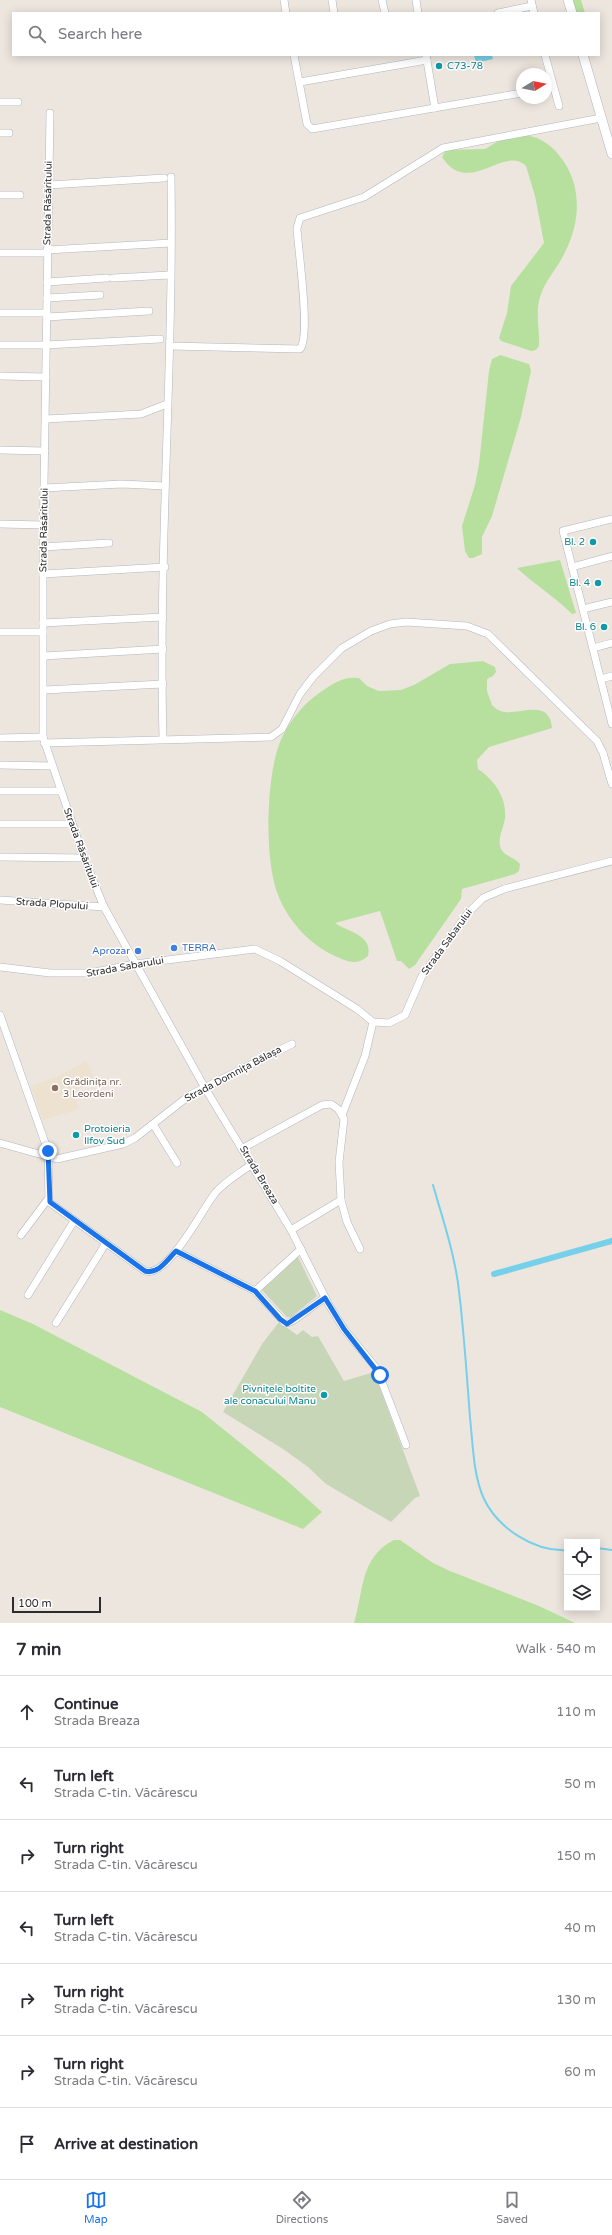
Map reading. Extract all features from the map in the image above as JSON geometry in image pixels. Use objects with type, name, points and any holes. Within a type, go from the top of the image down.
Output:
[{"type":"street","points":[[284,0],[286,12]]},
{"type":"street","points":[[332,0],[334,12]]},
{"type":"street","points":[[382,0],[385,12]]},
{"type":"street","points":[[416,0],[418,12]]},
{"type":"street","points":[[568,0],[572,12]]},
{"type":"street","points":[[503,12],[532,6]]},
{"type":"street","points":[[294,56],[307,124],[312,129],[516,94]]},
{"type":"street","points":[[545,56],[559,106]]},
{"type":"street","points":[[584,56],[612,154]]},
{"type":"street","points":[[300,82],[426,57],[435,108]]},
{"type":"street","points":[[0,102],[18,102]]},
{"type":"street","name":"Strada Răsăritului","points":[[50,113],[43,547],[44,690],[42,719],[44,740],[60,791],[84,858],[104,907]]},
{"type":"street","points":[[170,346],[300,349],[303,345],[305,325],[297,228],[300,218],[364,197],[430,155],[446,147],[602,118]]},
{"type":"street","points":[[0,133],[9,133]]},
{"type":"street","points":[[49,185],[168,177],[171,243],[170,346],[165,486],[165,567],[162,684],[163,738]]},
{"type":"street","points":[[0,195],[20,195]]},
{"type":"street","points":[[0,253],[171,243]]},
{"type":"street","points":[[47,282],[170,275]]},
{"type":"street","points":[[47,298],[100,295]]},
{"type":"street","points":[[0,313],[47,315],[149,311]]},
{"type":"street","points":[[0,345],[46,346],[160,339]]},
{"type":"street","points":[[0,376],[46,377]]},
{"type":"street","points":[[46,419],[141,414],[167,404]]},
{"type":"street","points":[[0,450],[45,451]]},
{"type":"street","points":[[44,488],[122,484],[165,486]]},
{"type":"street","points":[[612,518],[563,531],[612,720]]},
{"type":"street","points":[[0,524],[44,525]]},
{"type":"street","points":[[43,547],[109,543]]},
{"type":"street","points":[[572,567],[612,556]]},
{"type":"street","points":[[43,574],[165,567]]},
{"type":"street","points":[[583,609],[612,602]]},
{"type":"street","points":[[43,623],[163,617]]},
{"type":"street","points":[[0,738],[44,740],[271,737],[282,729],[300,694],[313,677],[328,660],[356,639],[376,629],[398,622],[466,626],[480,630],[496,640],[592,736],[603,753],[612,784]]},
{"type":"street","points":[[0,632],[43,632]]},
{"type":"street","points":[[593,648],[612,643]]},
{"type":"street","points":[[44,656],[163,649]]},
{"type":"street","points":[[601,679],[612,676]]},
{"type":"street","points":[[44,690],[162,684]]},
{"type":"street","points":[[0,765],[52,766]]},
{"type":"street","points":[[0,791],[60,791]]},
{"type":"street","points":[[0,824],[72,824]]},
{"type":"street","points":[[0,857],[84,858]]},
{"type":"street","name":"Strada Sabarului","points":[[0,967],[82,974],[106,971],[135,964],[255,949],[280,961],[357,1009],[372,1022],[389,1023],[404,1015],[422,976],[468,913],[483,898],[504,889],[612,861]]},
{"type":"street","name":"Strada Plopului","points":[[0,900],[104,907]]},
{"type":"street","name":"Strada Breaza","points":[[104,907],[205,1088],[243,1148],[291,1230],[325,1298],[344,1329],[376,1369],[406,1445]]},
{"type":"street","points":[[0,1015],[49,1158],[48,1199],[51,1204],[74,1221],[148,1272],[158,1269],[176,1251],[215,1194],[252,1164]]},
{"type":"street","points":[[342,1115],[365,1056],[372,1022]]},
{"type":"street","name":"Strada Domnița Bălașa","points":[[0,1143],[49,1158],[62,1158],[123,1144],[153,1124],[187,1097],[292,1044]]},
{"type":"street","points":[[243,1148],[322,1105],[335,1106],[342,1115],[344,1124],[339,1162],[341,1200],[347,1222],[360,1249]]},
{"type":"street","points":[[153,1124],[177,1163]]},
{"type":"street","points":[[21,1235],[48,1199]]},
{"type":"street","points":[[291,1230],[341,1200]]},
{"type":"street","points":[[28,1295],[74,1221]]},
{"type":"street","points":[[56,1323],[106,1243]]},
{"type":"street","points":[[255,1291],[301,1249]]},
{"type":"street","points":[[176,1251],[255,1291],[280,1319],[287,1324],[325,1298]]},
{"type":"shaded area","name":"Grădinița nr. 3 Leordeni","points":[[86,1061],[95,1080],[73,1091],[79,1109],[43,1120],[31,1086],[59,1076]]},
{"type":"green space","points":[[571,0],[581,0],[585,12],[575,12]]},
{"type":"green space","points":[[525,135],[537,138],[548,144],[564,162],[574,183],[577,206],[574,230],[570,241],[562,258],[545,285],[540,297],[538,315],[539,346],[536,350],[531,351],[501,341],[499,338],[507,313],[511,286],[544,243],[535,196],[526,166],[517,161],[507,161],[486,169],[463,173],[452,168],[442,157],[446,150],[485,149],[500,140]]},
{"type":"green space","points":[[500,355],[529,364],[531,371],[521,417],[492,516],[482,537],[482,554],[469,558],[465,551],[462,526],[475,485],[479,464],[489,371],[492,359]]},
{"type":"green space","points":[[560,560],[576,613],[572,614],[517,568]]},
{"type":"green space","points":[[483,661],[495,667],[496,672],[493,676],[487,679],[487,691],[492,705],[498,710],[504,712],[527,710],[541,711],[550,719],[552,728],[489,747],[477,760],[478,769],[489,778],[502,796],[505,818],[500,839],[500,846],[501,850],[518,861],[520,864],[519,871],[515,874],[462,889],[461,899],[415,965],[409,969],[401,961],[397,961],[380,911],[335,923],[358,935],[367,943],[369,949],[368,956],[360,961],[352,962],[339,958],[309,939],[294,923],[282,905],[273,880],[270,861],[268,818],[275,757],[280,742],[292,720],[309,701],[331,685],[344,679],[359,678],[367,686],[379,691],[401,690],[414,685],[450,664]]},
{"type":"green space","points":[[298,1257],[317,1296],[291,1317],[287,1317],[262,1290]]},
{"type":"green space","points":[[0,1310],[33,1324],[202,1412],[285,1479],[322,1512],[303,1529],[0,1407]]},
{"type":"green space","points":[[279,1322],[297,1335],[303,1330],[312,1337],[318,1336],[344,1381],[374,1372],[420,1496],[415,1498],[391,1522],[326,1484],[308,1467],[283,1449],[223,1412],[262,1344]]},
{"type":"green space","points":[[394,1540],[400,1540],[433,1563],[450,1571],[539,1606],[575,1623],[354,1623],[362,1587],[369,1565],[383,1547]]},
{"type":"water","points":[[474,56],[492,56],[493,59],[476,63]]},
{"type":"waterway","points":[[433,1185],[455,1264],[461,1307],[473,1449],[480,1490],[490,1510],[518,1536],[542,1547],[555,1550],[564,1550]]},
{"type":"waterway","points":[[494,1274],[612,1241]]},
{"type":"waterway","points":[[600,1548],[612,1550]]},
{"type":"place","name":"C73-78","points":[[439,66]]},
{"type":"place","name":"Bl. 2","points":[[593,542]]},
{"type":"place","name":"Bl. 4","points":[[598,583]]},
{"type":"place","name":"Bl. 6","points":[[604,627]]},
{"type":"place","name":"TERRA","points":[[174,948]]},
{"type":"place","name":"Aprozar","points":[[138,951]]},
{"type":"place","name":"Grădinița nr. 3 Leordeni","points":[[55,1088]]},
{"type":"place","name":"Protoieria Ilfov Sud","points":[[76,1135]]},
{"type":"place","name":"Pivnițele boltite ale conacului Manu","points":[[324,1395]]},
{"type":"route","points":[[48,1151],[48,1199],[51,1204],[145,1271],[156,1271],[176,1251],[255,1291],[285,1324],[290,1324],[308,1308],[325,1298],[344,1329],[380,1375]]}]
